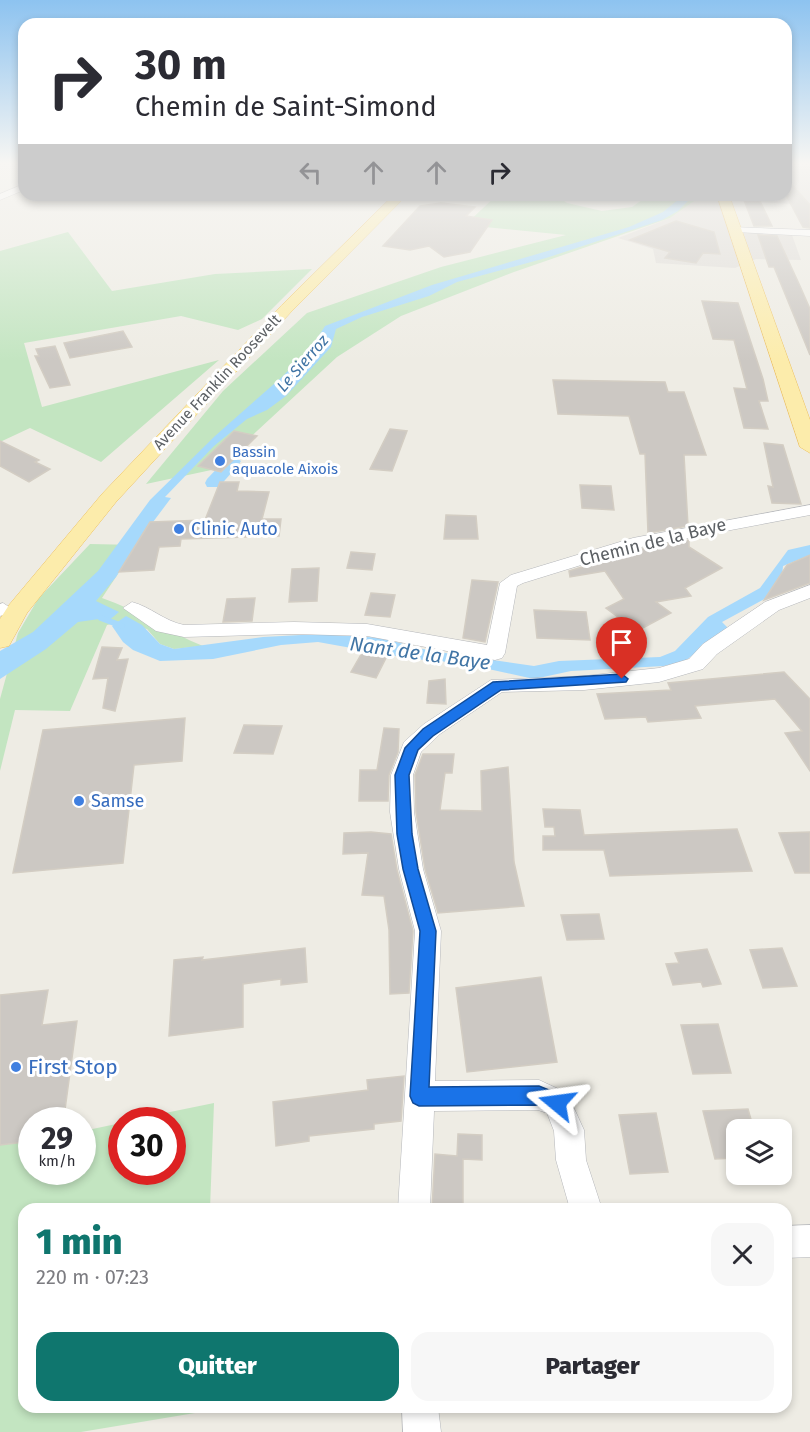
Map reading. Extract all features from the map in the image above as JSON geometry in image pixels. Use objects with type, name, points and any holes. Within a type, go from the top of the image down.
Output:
[{"type":"main road","points":[[286,309],[366,229]]},
{"type":"main road","points":[[736,229],[810,447]]},
{"type":"main road","name":"Avenue Franklin Roosevelt","points":[[1,611],[106,489],[247,342],[286,309]]},
{"type":"main road","name":"Avenue Franklin Roosevelt","points":[[0,640],[17,610],[109,498],[286,309]]},
{"type":"street","points":[[736,229],[810,233]]},
{"type":"street","name":"Chemin de la Baye","points":[[132,608],[163,627],[184,631],[294,628],[367,630],[495,653],[509,583],[517,579],[633,543],[810,510]]},
{"type":"street","points":[[414,1203],[428,931],[411,869],[402,812],[402,775],[412,748],[432,729],[498,686],[584,683],[660,675],[687,667],[696,664],[710,649],[772,606],[810,591]]},
{"type":"street","points":[[419,1096],[539,1095],[557,1103],[569,1130],[571,1160],[584,1203]]},
{"type":"street","points":[[792,1242],[810,1241]]},
{"type":"street","points":[[420,1413],[422,1432]]},
{"type":"shaded area","points":[[642,229],[730,229],[792,235],[801,260],[756,259],[735,268],[656,263],[653,249],[618,238]]},
{"type":"green space","points":[[504,229],[639,229],[514,272],[401,316],[337,357],[216,469],[146,484],[223,391],[307,313],[441,267],[566,235]]},
{"type":"green space","points":[[68,232],[112,291],[215,274],[312,269],[262,319],[238,330],[181,316],[24,343],[42,407],[219,360],[101,462],[30,428],[0,442],[0,251]]},
{"type":"green space","points":[[90,544],[137,545],[102,598],[203,646],[174,649],[160,644],[147,629],[116,623],[107,625],[70,711],[15,710],[0,771],[0,699],[18,633],[38,599]]},
{"type":"green space","points":[[214,1103],[210,1203],[18,1203],[18,1413],[195,1413],[81,1432],[0,1432],[0,1145],[18,1143],[18,1185],[96,1185],[96,1128],[108,1126],[108,1185],[186,1185],[186,1109]]},
{"type":"water","name":"Le Sierroz","points":[[623,229],[635,229],[546,258],[457,282],[429,296],[362,317],[336,329],[331,347],[286,396],[267,410],[247,419],[214,446],[165,497],[171,498],[153,522],[150,522],[116,577],[96,601],[119,612],[107,622],[99,619],[78,622],[46,649],[0,679],[0,651],[33,632],[98,571],[150,500],[215,436],[283,376],[313,345],[325,326],[432,285]]},
{"type":"water","points":[[810,545],[810,555],[783,566],[782,576],[778,578],[780,580],[770,596],[722,622],[728,628],[685,661],[664,666],[571,671],[534,679],[461,663],[413,659],[318,642],[281,645],[213,659],[160,661],[133,650],[123,642],[112,626],[126,616],[142,625],[160,644],[174,649],[263,637],[320,634],[383,638],[417,648],[474,658],[478,654],[486,659],[534,666],[559,661],[660,657],[675,651],[708,617],[760,588],[788,550]]},
{"type":"building","points":[[399,229],[486,229],[470,252],[444,257],[429,246],[410,250],[383,246]]},
{"type":"building","points":[[657,229],[703,229],[714,232],[720,254],[703,253],[696,263],[665,258],[670,252],[630,240]]},
{"type":"building","points":[[758,235],[777,236],[810,309],[810,355],[774,267],[769,267]]},
{"type":"building","points":[[702,301],[738,303],[763,379],[768,401],[759,401],[768,429],[744,428],[734,388],[747,389],[734,340],[713,339]]},
{"type":"building","points":[[123,331],[132,347],[70,358],[64,343]]},
{"type":"building","points":[[55,346],[70,385],[50,388],[35,356],[39,356],[36,349]]},
{"type":"building","points":[[553,380],[665,382],[668,392],[684,392],[706,455],[684,455],[688,526],[648,533],[645,454],[640,454],[629,416],[558,414]]},
{"type":"building","points":[[390,429],[407,431],[392,471],[370,469]]},
{"type":"building","points":[[234,431],[257,436],[221,472],[198,466]]},
{"type":"building","points":[[0,441],[39,460],[35,462],[50,469],[29,482],[0,466]]},
{"type":"building","points":[[764,443],[783,445],[801,504],[772,503],[768,486],[773,487]]},
{"type":"building","points":[[220,482],[239,482],[237,491],[269,492],[262,519],[281,519],[279,536],[181,539],[180,546],[159,547],[154,570],[119,572],[150,522],[205,520]]},
{"type":"building","points":[[580,485],[611,486],[614,510],[582,508]]},
{"type":"building","points":[[446,515],[476,516],[478,539],[444,539]]},
{"type":"building","points":[[689,540],[689,547],[722,568],[685,588],[691,596],[656,602],[671,613],[637,631],[606,608],[624,599],[605,571],[570,577],[569,571],[637,550]]},
{"type":"building","points":[[351,552],[375,554],[372,570],[347,568]]},
{"type":"building","points":[[810,555],[810,583],[764,600],[787,565]]},
{"type":"building","points":[[319,568],[317,601],[289,602],[292,569]]},
{"type":"building","points":[[472,580],[498,582],[485,642],[463,638]]},
{"type":"building","points":[[371,593],[395,595],[390,617],[365,615]]},
{"type":"building","points":[[255,598],[252,621],[223,622],[227,599]]},
{"type":"building","points":[[534,610],[586,612],[590,640],[537,638]]},
{"type":"building","points":[[102,647],[122,648],[117,660],[128,659],[115,711],[103,708],[108,678],[93,679]]},
{"type":"building","points":[[363,651],[387,656],[376,678],[351,672]]},
{"type":"building","points":[[784,672],[810,699],[810,771],[785,733],[802,731],[775,699],[695,706],[701,718],[648,722],[646,717],[605,719],[597,694],[671,690],[668,683]]},
{"type":"building","points":[[445,679],[446,704],[427,703],[429,681]]},
{"type":"building","points":[[185,718],[182,761],[134,765],[123,863],[13,873],[43,730]]},
{"type":"building","points":[[244,725],[282,726],[273,754],[234,753]]},
{"type":"building","points":[[384,728],[399,729],[398,752],[389,775],[388,801],[359,801],[360,770],[377,770]]},
{"type":"building","points":[[423,754],[454,754],[452,773],[445,773],[440,810],[482,811],[481,771],[508,767],[514,862],[524,906],[438,913],[425,869],[416,812],[415,775]]},
{"type":"building","points":[[543,809],[580,810],[584,835],[737,829],[752,871],[610,876],[604,850],[543,850],[543,836],[555,836],[554,827],[545,827]]},
{"type":"building","points":[[810,832],[810,873],[795,873],[779,833]]},
{"type":"building","points":[[344,833],[391,834],[397,870],[413,931],[409,993],[390,994],[389,930],[384,896],[362,895],[368,853],[343,854]]},
{"type":"building","points":[[599,914],[604,939],[567,940],[561,915]]},
{"type":"building","points":[[305,948],[307,982],[281,985],[281,979],[243,984],[243,1027],[169,1036],[174,960],[203,957],[202,960]]},
{"type":"building","points":[[782,948],[797,986],[763,988],[750,950]]},
{"type":"building","points":[[707,949],[721,984],[703,987],[701,982],[673,985],[666,964],[679,963],[675,953]]},
{"type":"building","points":[[541,977],[557,1062],[467,1072],[456,988]]},
{"type":"building","points":[[48,990],[42,1025],[77,1021],[65,1107],[18,1107],[18,1143],[0,1145],[0,995]]},
{"type":"building","points":[[718,1024],[731,1073],[693,1074],[681,1025]]},
{"type":"building","points":[[404,1076],[401,1121],[374,1124],[374,1129],[309,1136],[309,1141],[276,1146],[273,1102],[368,1090],[367,1080]]},
{"type":"building","points":[[748,1109],[751,1119],[726,1119],[726,1158],[715,1159],[703,1111]]},
{"type":"building","points":[[656,1113],[668,1172],[630,1174],[619,1115]]},
{"type":"building","points":[[458,1134],[482,1135],[482,1160],[463,1159],[463,1203],[432,1203],[435,1154],[457,1156]]},
{"type":"waterway","points":[[213,483],[233,461]]},
{"type":"waterway","name":"Nant de la Baye","points":[[101,618],[122,626]]},
{"type":"place","name":"Bassin aquacole Aixois","points":[[220,461]]},
{"type":"place","name":"Clinic Auto","points":[[179,529]]},
{"type":"place","name":"Samse","points":[[79,801]]},
{"type":"place","name":"First Stop","points":[[16,1067]]},
{"type":"route","points":[[557,1103],[539,1095],[419,1096],[428,931],[404,834],[402,775],[412,748],[428,732],[474,704],[498,686],[584,683],[622,679]]}]
